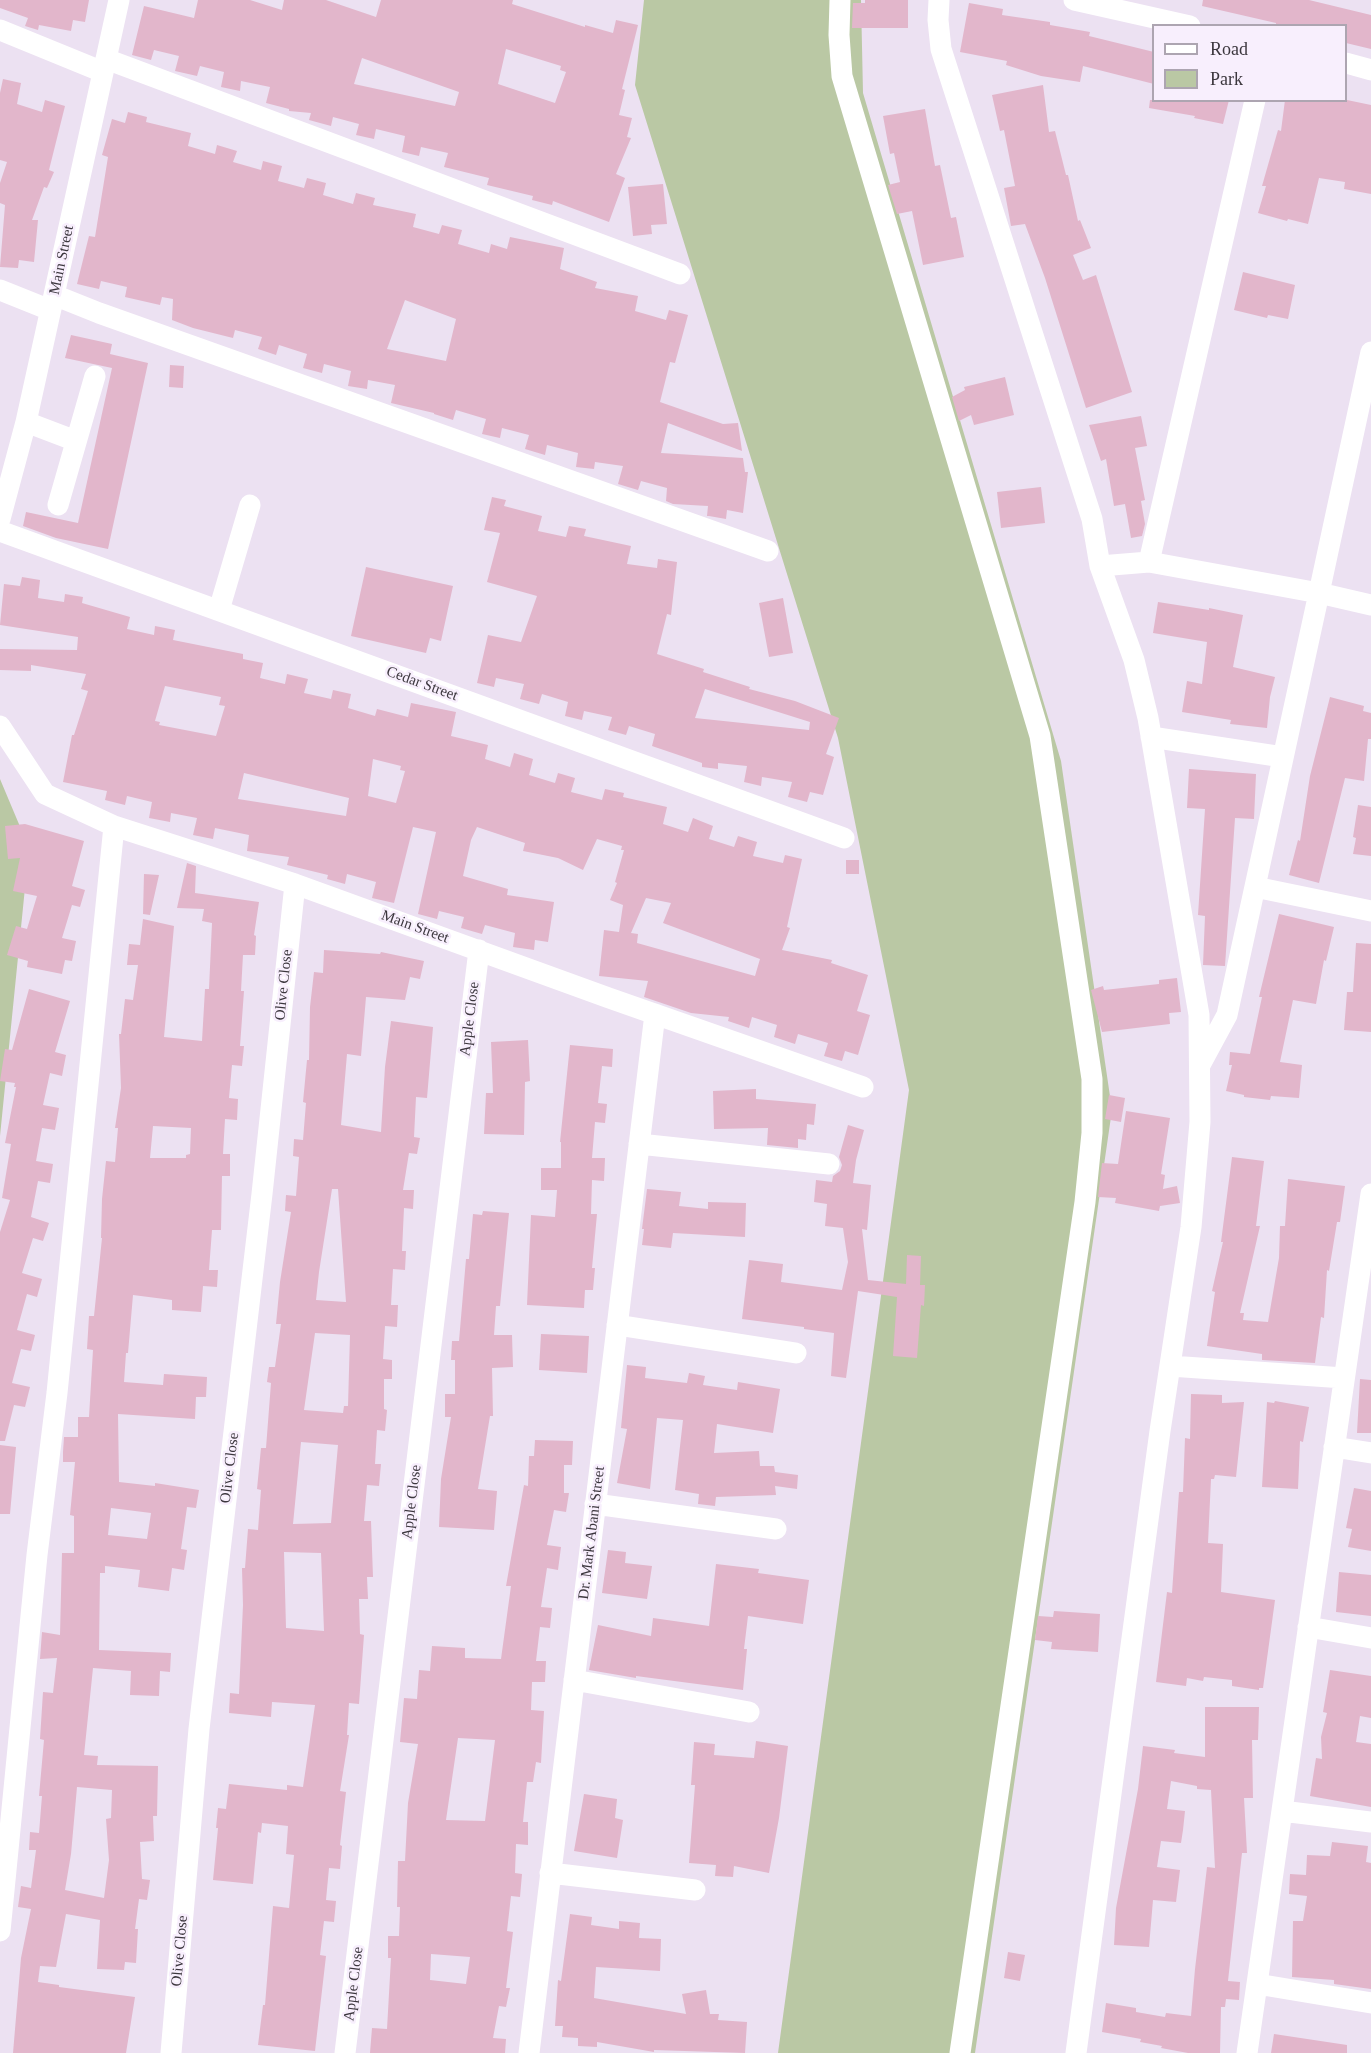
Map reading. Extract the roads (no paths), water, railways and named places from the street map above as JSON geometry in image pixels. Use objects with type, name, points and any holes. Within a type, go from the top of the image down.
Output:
[{"type":"street","name":"Main Street","points":[[0,519],[26,422],[119,0]]},
{"type":"street","points":[[840,0],[839,35],[842,76],[1040,736],[1092,1079],[1092,1133],[1084,1202],[960,2053]]},
{"type":"street","points":[[939,0],[938,20],[941,49],[1092,519],[1100,566],[1134,660],[1151,738],[1199,1015],[1200,1122],[1191,1227],[1076,2053]]},
{"type":"street","points":[[1074,0],[1181,24]]},
{"type":"street","points":[[0,30],[680,274]]},
{"type":"street","points":[[1347,63],[1371,70]]},
{"type":"street","points":[[1149,562],[1255,102]]},
{"type":"street","points":[[0,290],[110,317],[768,551]]},
{"type":"street","points":[[1199,1066],[1227,1015],[1371,352]]},
{"type":"street","points":[[57,504],[95,376]]},
{"type":"street","points":[[26,422],[76,441]]},
{"type":"street","points":[[219,610],[250,505]]},
{"type":"street","name":"Cedar Street","points":[[0,531],[844,838]]},
{"type":"street","points":[[1100,566],[1149,562],[1319,593],[1371,605]]},
{"type":"street","name":"Main Street","points":[[0,726],[45,794],[114,826],[295,884],[863,1087]]},
{"type":"street","points":[[1151,738],[1283,757]]},
{"type":"street","points":[[0,1931],[114,826]]},
{"type":"street","name":"Olive Close","points":[[171,2053],[199,1729],[259,1217],[295,884]]},
{"type":"street","points":[[1255,887],[1371,911]]},
{"type":"street","name":"Apple Close","points":[[345,2053],[479,951]]},
{"type":"street","name":"Dr. Mark Abani Street","points":[[535,2052],[550,1873],[655,1014]]},
{"type":"street","points":[[639,1144],[829,1164]]},
{"type":"street","points":[[1247,2053],[1344,1378],[1365,1282],[1371,1194]]},
{"type":"street","points":[[617,1325],[796,1353]]},
{"type":"street","points":[[1170,1366],[1344,1378]]},
{"type":"street","points":[[1334,1447],[1371,1453]]},
{"type":"street","points":[[595,1504],[776,1529]]},
{"type":"street","points":[[1308,1627],[1371,1638]]},
{"type":"street","points":[[574,1680],[748,1712]]},
{"type":"street","points":[[1282,1811],[1371,1822]]},
{"type":"street","points":[[550,1873],[695,1890]]},
{"type":"street","points":[[1257,1984],[1371,2003]]}]
